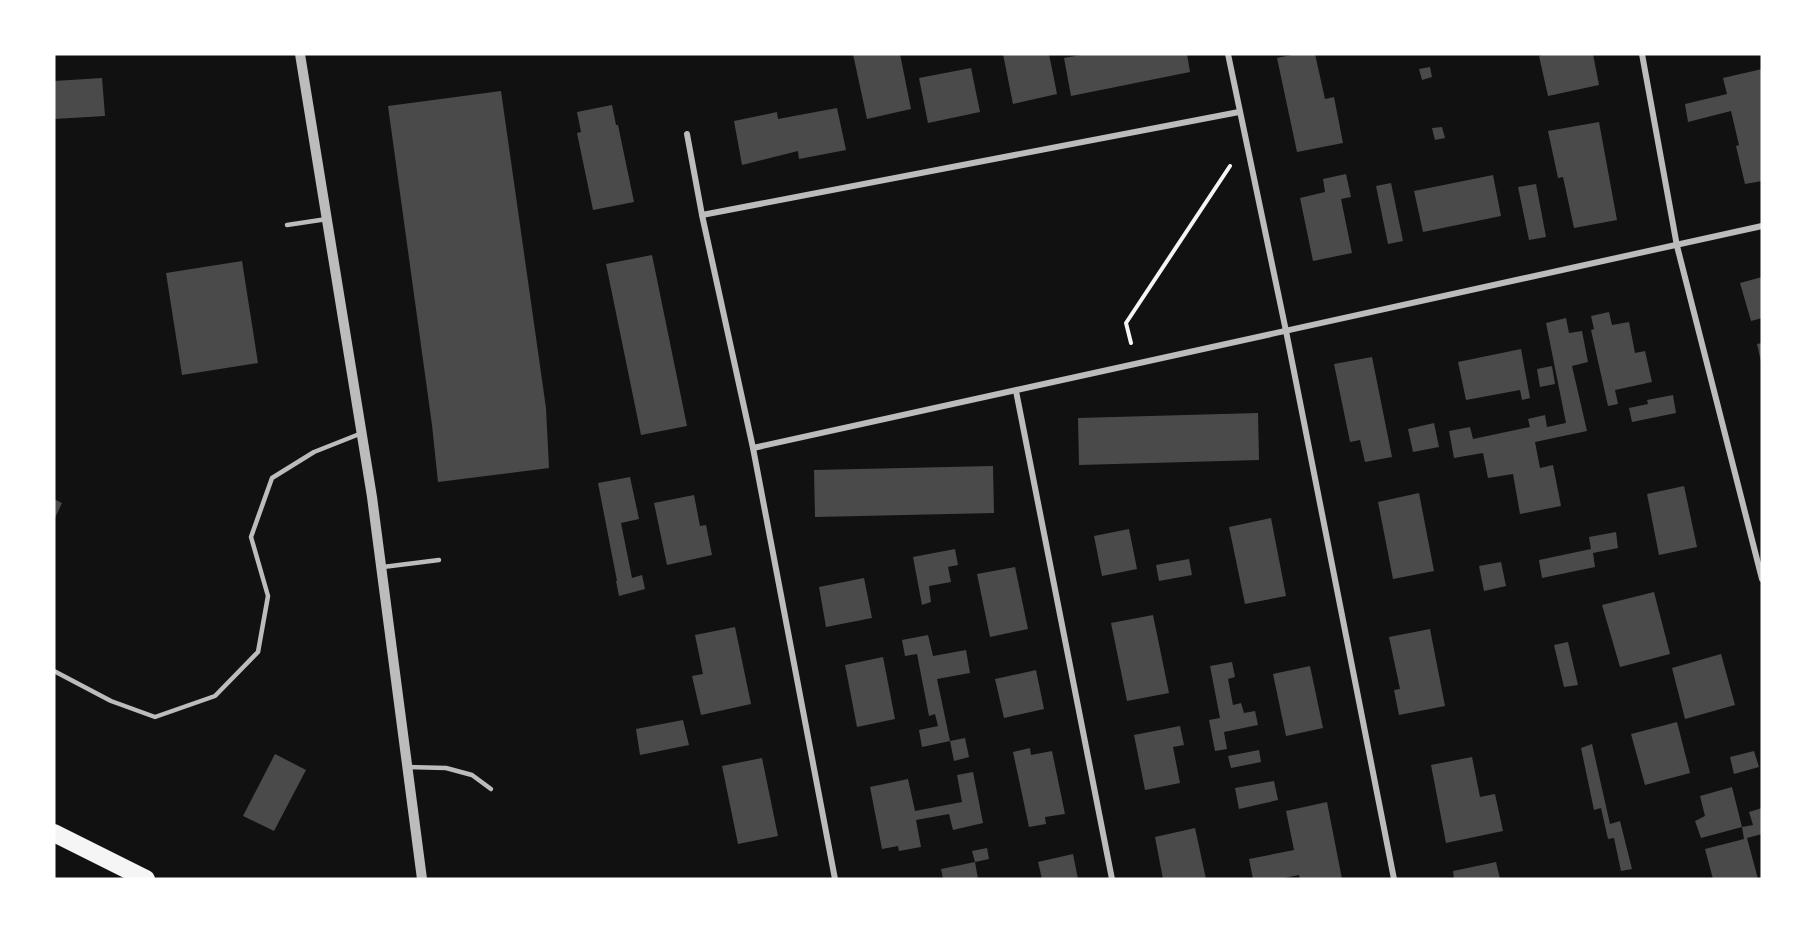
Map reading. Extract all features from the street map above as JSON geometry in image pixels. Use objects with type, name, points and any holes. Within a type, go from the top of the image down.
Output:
[{"type":"highway","points":[[54,833],[146,879]]},
{"type":"street","points":[[300,54],[372,497],[422,879]]},
{"type":"street","points":[[1228,54],[1286,331],[1394,879]]},
{"type":"street","points":[[1642,54],[1677,246],[1762,579]]},
{"type":"street","points":[[702,214],[1239,112]]},
{"type":"street","points":[[687,134],[753,448],[835,879]]},
{"type":"street","points":[[753,448],[1762,226]]},
{"type":"street","points":[[1016,391],[1112,879]]},
{"type":"lane","points":[[287,225],[327,219]]},
{"type":"lane","points":[[54,671],[111,701],[155,717],[214,696],[258,652],[268,596],[252,537],[272,478],[314,452],[362,433]]},
{"type":"lane","points":[[380,568],[439,561]]},
{"type":"lane","points":[[407,767],[446,768],[472,775],[490,789]]},
{"type":"path","points":[[1134,365],[1126,323],[1246,142]]},
{"type":"building","points":[[853,54],[900,54],[911,109],[867,119]]},
{"type":"building","points":[[1003,54],[1049,54],[1057,94],[1013,104]]},
{"type":"building","points":[[1086,54],[1187,54],[1190,72],[1071,96],[1064,58]]},
{"type":"building","points":[[1297,54],[1315,54],[1325,99],[1334,97],[1343,143],[1297,152],[1277,58]]},
{"type":"building","points":[[1593,54],[1599,85],[1548,96],[1539,56]]},
{"type":"building","points":[[1430,67],[1432,77],[1422,80],[1419,69]]},
{"type":"building","points":[[971,68],[980,112],[928,123],[919,78]]},
{"type":"building","points":[[1762,69],[1762,181],[1745,184],[1731,111],[1688,122],[1685,104],[1727,94],[1723,78]]},
{"type":"building","points":[[102,78],[105,116],[54,119],[54,81]]},
{"type":"building","points":[[501,91],[546,408],[549,468],[438,482],[388,106]]},
{"type":"building","points":[[612,105],[634,202],[593,210],[577,133],[581,132],[577,112]]},
{"type":"building","points":[[837,108],[846,150],[799,159],[798,151],[742,165],[734,121],[777,112],[778,119]]},
{"type":"building","points":[[1599,122],[1617,220],[1574,228],[1563,177],[1558,178],[1548,131]]},
{"type":"building","points":[[1442,127],[1445,138],[1435,140],[1432,128]]},
{"type":"building","points":[[1346,174],[1351,197],[1341,199],[1352,253],[1313,261],[1300,198],[1325,192],[1323,179]]},
{"type":"building","points":[[1493,175],[1501,216],[1423,232],[1414,191]]},
{"type":"building","points":[[1391,183],[1403,241],[1388,244],[1376,186]]},
{"type":"building","points":[[1536,184],[1546,237],[1529,240],[1518,187]]},
{"type":"building","points":[[652,255],[687,426],[641,435],[606,264]]},
{"type":"building","points":[[242,261],[258,363],[182,375],[166,273]]},
{"type":"building","points":[[1762,277],[1762,318],[1751,321],[1740,283]]},
{"type":"building","points":[[1609,312],[1612,325],[1629,322],[1635,353],[1645,351],[1652,382],[1615,390],[1618,404],[1608,406],[1591,330],[1594,329],[1591,316]]},
{"type":"building","points":[[1566,318],[1569,333],[1582,331],[1588,362],[1572,366],[1587,431],[1535,442],[1540,468],[1553,465],[1561,506],[1520,514],[1513,474],[1488,478],[1483,453],[1454,458],[1449,431],[1470,427],[1473,439],[1530,427],[1528,419],[1545,415],[1547,427],[1566,423],[1546,323]]},
{"type":"building","points":[[1762,343],[1762,362],[1761,362],[1757,344]]},
{"type":"building","points":[[1521,349],[1530,398],[1522,400],[1520,390],[1466,400],[1458,362]]},
{"type":"building","points":[[1372,357],[1392,457],[1365,462],[1360,440],[1350,442],[1334,364]]},
{"type":"building","points":[[1552,366],[1555,384],[1540,387],[1537,369]]},
{"type":"building","points":[[1673,395],[1676,413],[1632,422],[1629,408],[1648,404],[1647,400]]},
{"type":"building","points":[[1258,413],[1259,460],[1079,465],[1078,418]]},
{"type":"building","points":[[1434,423],[1439,447],[1413,452],[1408,429]]},
{"type":"building","points":[[993,466],[994,513],[815,517],[814,470]]},
{"type":"building","points":[[630,477],[639,519],[621,523],[632,578],[642,575],[645,589],[619,596],[598,483]]},
{"type":"building","points":[[1684,486],[1697,547],[1659,555],[1647,494]]},
{"type":"building","points":[[1419,493],[1434,571],[1393,579],[1378,502]]},
{"type":"building","points":[[694,495],[700,526],[706,525],[712,555],[667,565],[654,503]]},
{"type":"building","points":[[54,499],[62,503],[54,520]]},
{"type":"building","points":[[1271,518],[1286,596],[1245,604],[1229,527]]},
{"type":"building","points":[[1129,529],[1137,569],[1102,576],[1094,536]]},
{"type":"building","points":[[1616,532],[1618,548],[1593,553],[1595,567],[1542,578],[1539,560],[1591,549],[1589,537]]},
{"type":"building","points":[[955,549],[958,565],[948,567],[951,582],[929,586],[931,602],[922,605],[913,557]]},
{"type":"building","points":[[1189,559],[1192,575],[1159,581],[1156,565]]},
{"type":"building","points":[[1501,562],[1506,586],[1484,591],[1479,566]]},
{"type":"building","points":[[1015,567],[1028,629],[990,637],[977,574]]},
{"type":"building","points":[[864,578],[872,618],[826,627],[819,587]]},
{"type":"building","points":[[1654,592],[1670,654],[1620,667],[1602,605]]},
{"type":"building","points":[[1153,615],[1169,693],[1127,701],[1111,623]]},
{"type":"building","points":[[735,627],[751,704],[701,715],[692,676],[703,674],[695,635]]},
{"type":"building","points":[[1430,629],[1445,706],[1399,715],[1394,690],[1400,689],[1389,637]]},
{"type":"building","points":[[928,635],[933,656],[966,650],[970,673],[937,679],[950,741],[922,747],[919,730],[938,726],[935,714],[929,716],[917,654],[905,656],[902,640]]},
{"type":"building","points":[[1568,642],[1578,685],[1564,687],[1554,645]]},
{"type":"building","points":[[1721,654],[1735,705],[1685,719],[1672,668]]},
{"type":"building","points":[[883,657],[895,719],[857,727],[845,665]]},
{"type":"building","points":[[1232,662],[1235,677],[1228,679],[1233,705],[1241,703],[1244,713],[1255,711],[1258,725],[1224,732],[1227,749],[1215,751],[1209,720],[1220,718],[1210,666]]},
{"type":"building","points":[[1310,666],[1323,728],[1286,736],[1273,674]]},
{"type":"building","points":[[1036,670],[1044,709],[1004,718],[995,679]]},
{"type":"building","points":[[683,720],[689,745],[640,755],[636,729]]},
{"type":"building","points":[[1677,722],[1690,773],[1645,785],[1631,734]]},
{"type":"building","points":[[1180,726],[1184,745],[1173,747],[1180,783],[1145,790],[1134,735]]},
{"type":"building","points":[[965,738],[969,757],[954,761],[950,741]]},
{"type":"building","points":[[1592,744],[1610,824],[1620,821],[1632,869],[1621,871],[1614,838],[1608,839],[1601,808],[1594,810],[1581,748]]},
{"type":"building","points":[[1030,748],[1031,755],[1052,751],[1065,814],[1045,817],[1046,824],[1029,827],[1013,752]]},
{"type":"building","points":[[1259,750],[1261,762],[1231,768],[1228,756]]},
{"type":"building","points":[[1754,751],[1759,767],[1734,774],[1730,757]]},
{"type":"building","points":[[275,754],[306,770],[274,831],[243,816]]},
{"type":"building","points":[[1472,757],[1480,797],[1495,794],[1503,831],[1446,843],[1431,765]]},
{"type":"building","points":[[762,758],[778,836],[738,844],[722,766]]},
{"type":"building","points":[[973,772],[983,823],[953,830],[949,814],[916,820],[921,847],[899,851],[898,846],[882,849],[870,787],[908,779],[915,811],[962,802],[957,775]]},
{"type":"building","points":[[1274,781],[1278,800],[1239,809],[1235,788]]},
{"type":"building","points":[[1732,787],[1742,827],[1701,838],[1695,821],[1705,816],[1700,796]]},
{"type":"building","points":[[1327,802],[1342,879],[1300,879],[1299,875],[1279,879],[1253,879],[1249,859],[1294,850],[1286,811]]},
{"type":"building","points":[[1762,808],[1762,834],[1747,838],[1758,879],[1713,879],[1705,849],[1744,839],[1742,827],[1753,825],[1749,812]]},
{"type":"building","points":[[1195,828],[1206,879],[1163,879],[1155,837]]},
{"type":"building","points":[[987,848],[989,859],[975,862],[972,851]]},
{"type":"building","points":[[1073,854],[1078,879],[1042,879],[1038,862]]},
{"type":"building","points":[[975,862],[978,879],[943,879],[941,869]]},
{"type":"building","points":[[1496,862],[1500,879],[1454,879],[1453,871]]}]
